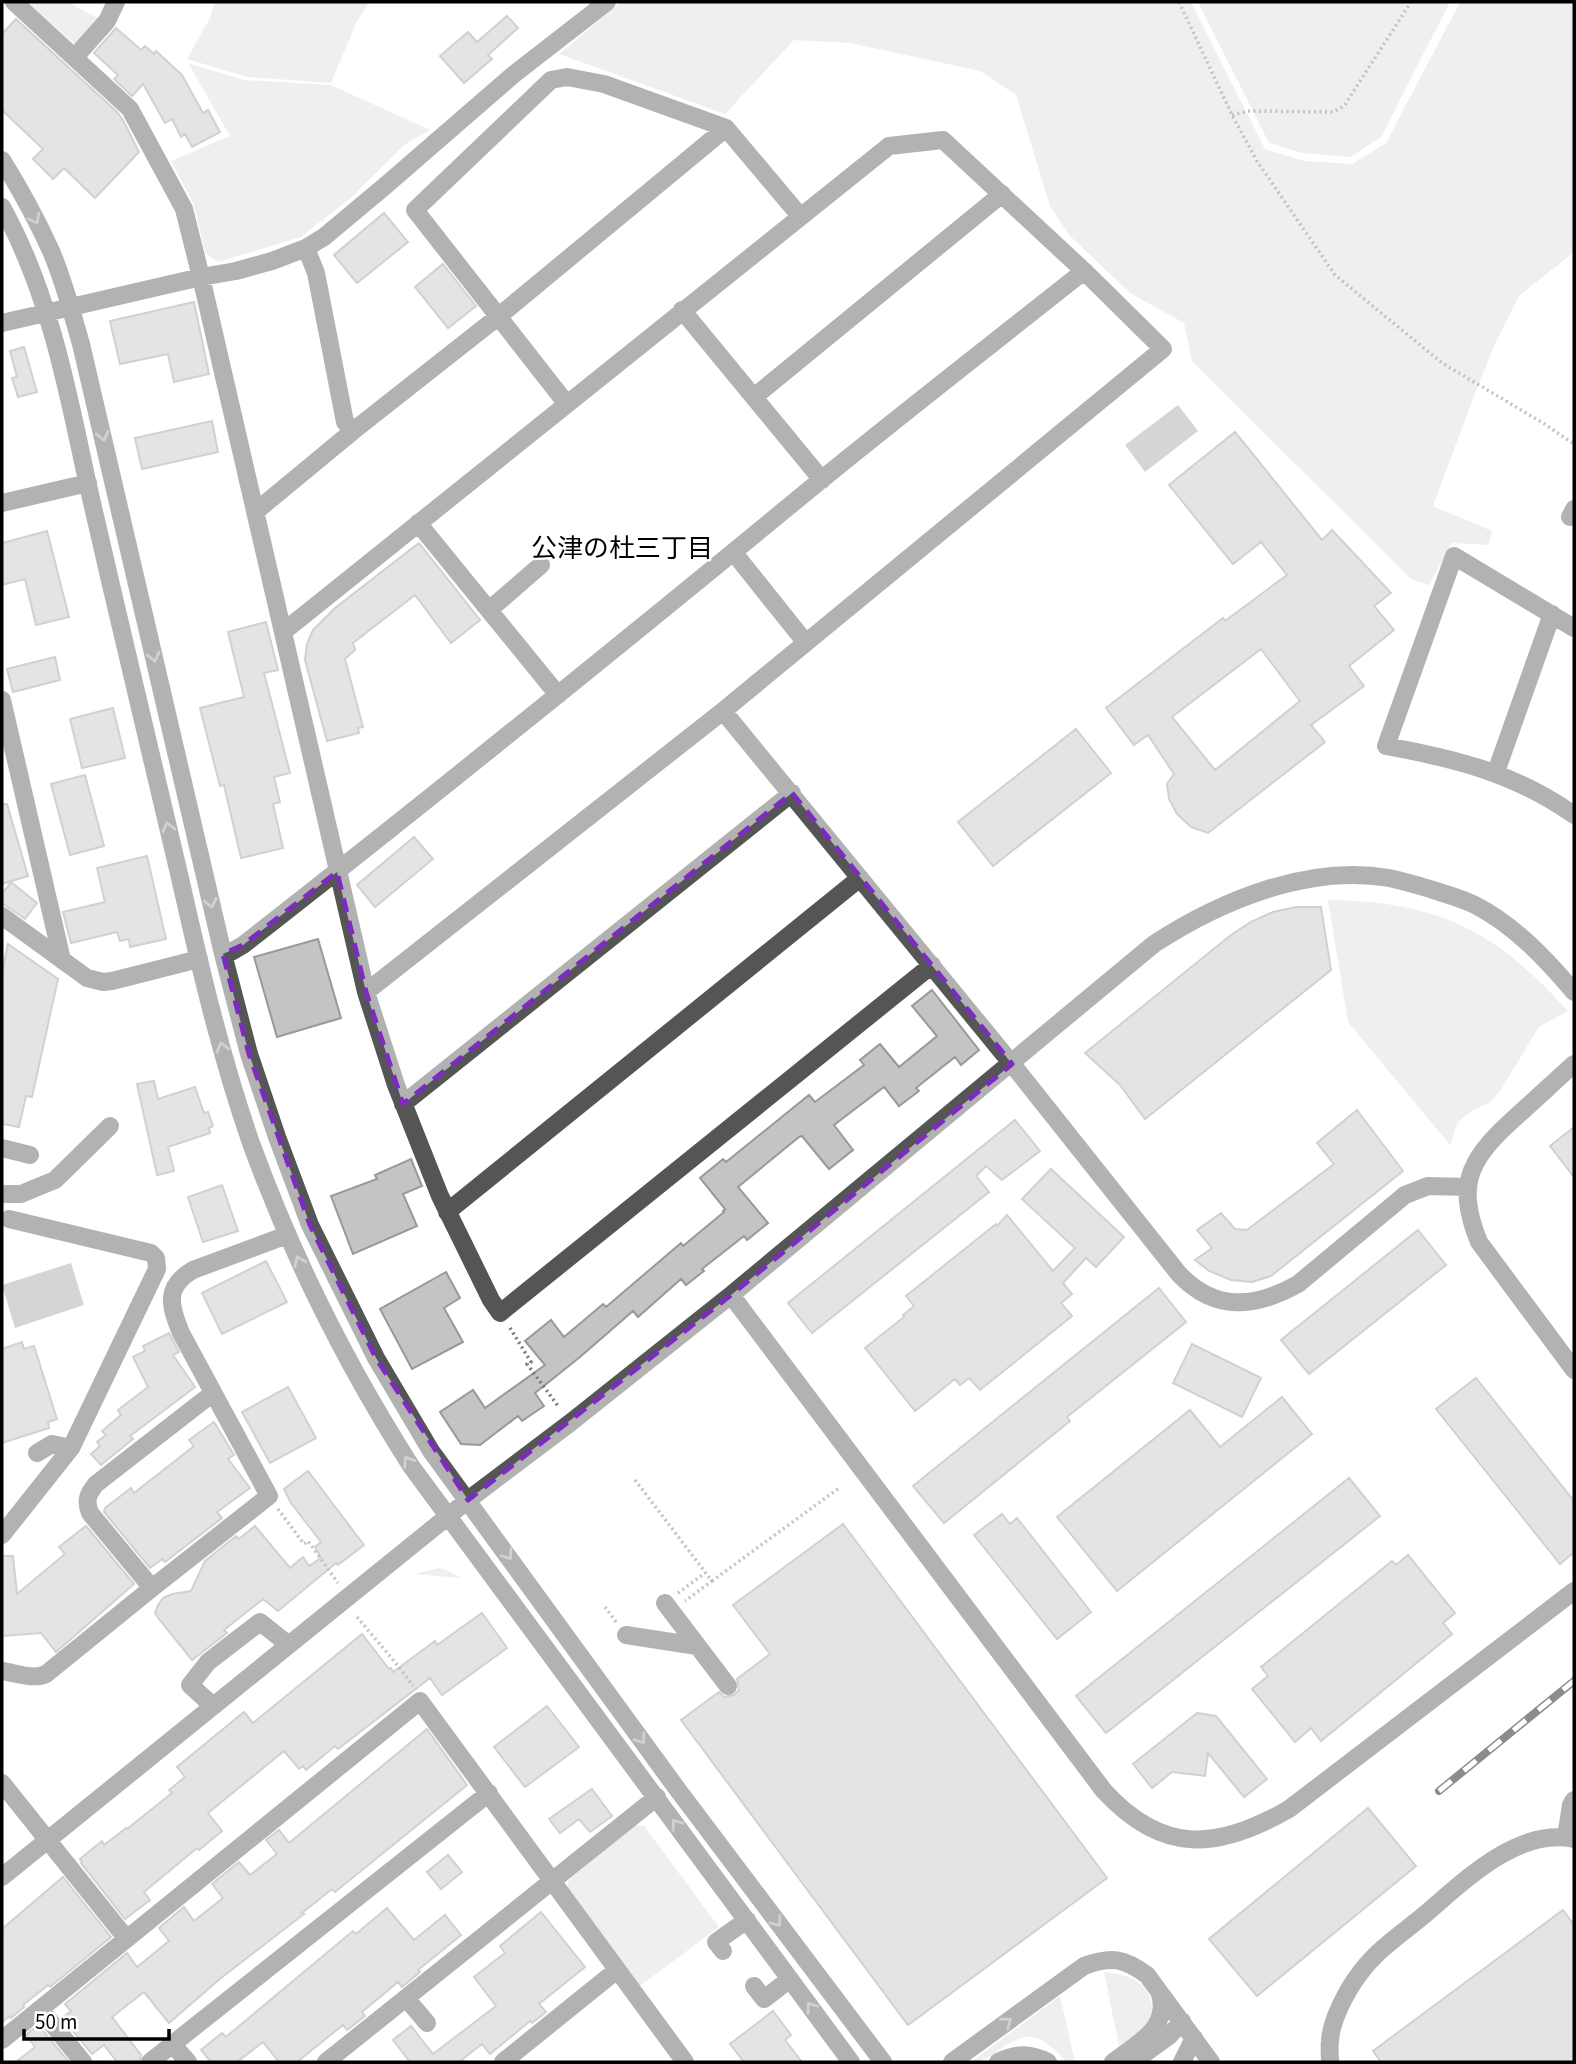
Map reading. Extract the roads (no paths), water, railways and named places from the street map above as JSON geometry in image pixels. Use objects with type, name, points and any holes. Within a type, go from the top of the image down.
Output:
[{"type":"street","points":[[14,2],[130,109],[184,209],[366,992],[403,1104],[447,1212],[500,1313],[932,965]]},
{"type":"street","points":[[75,57],[107,21],[117,2]]},
{"type":"street","points":[[2,323],[236,271],[306,248],[334,229],[513,75],[607,2]]},
{"type":"street","points":[[566,403],[415,210],[551,80],[567,77],[604,84],[726,128],[800,216]]},
{"type":"street","points":[[255,512],[499,316],[726,128]]},
{"type":"street","points":[[283,632],[889,146],[943,140],[1084,271],[1163,349],[723,711],[366,992]]},
{"type":"street","points":[[2,160],[37,221],[71,307],[223,954],[249,1054],[276,1137],[310,1224],[376,1359],[430,1451],[675,1786],[883,2062]]},
{"type":"street","points":[[754,397],[1002,194]]},
{"type":"street","points":[[2,207],[18,238],[46,312],[66,377],[198,959],[251,1143],[287,1235],[356,1376],[411,1466],[851,2062]]},
{"type":"street","points":[[306,248],[316,273],[345,422],[353,432]]},
{"type":"street","points":[[223,954],[243,945],[337,872],[1084,271]]},
{"type":"street","points":[[682,310],[822,480]]},
{"type":"street","points":[[2,503],[88,483]]},
{"type":"street","points":[[418,523],[558,695]]},
{"type":"street","points":[[734,553],[806,643]]},
{"type":"street","points":[[1574,628],[1454,556],[1386,746],[1441,756],[1496,772],[1556,802],[1574,815]]},
{"type":"street","points":[[489,610],[541,565]]},
{"type":"street","points":[[1496,772],[1552,614]]},
{"type":"street","points":[[2,700],[62,960]]},
{"type":"street","points":[[723,711],[1012,1063],[1193,1289],[1229,1302],[1251,1302],[1278,1295],[1297,1284],[1405,1195],[1428,1186],[1467,1187]]},
{"type":"street","points":[[403,1104],[792,793]]},
{"type":"street","points":[[2,1877],[468,1500],[732,1295],[1154,944],[1182,926],[1239,898],[1291,883],[1351,875],[1388,878],[1475,905],[1513,930],[1574,992]]},
{"type":"street","points":[[447,1212],[860,878]]},
{"type":"street","points":[[2,916],[87,978],[103,982],[198,959]]},
{"type":"street","points":[[1574,1064],[1492,1139],[1477,1157],[1467,1187],[1468,1209],[1479,1242],[1574,1370]]},
{"type":"street","points":[[2,1194],[21,1194],[55,1180],[110,1126]]},
{"type":"street","points":[[2,1148],[30,1155]]},
{"type":"street","points":[[2,1535],[71,1448],[157,1269],[156,1258],[151,1253],[9,1219]]},
{"type":"street","points":[[2,1671],[34,1677],[46,1674],[269,1496],[181,1333],[172,1311],[171,1298],[180,1279],[193,1270],[287,1235]]},
{"type":"street","points":[[157,1269],[180,1279]]},
{"type":"street","points":[[732,1295],[1104,1791],[1131,1816],[1167,1835],[1184,1839],[1227,1838],[1248,1831],[1289,1809],[1574,1591]]},
{"type":"street","points":[[152,1588],[90,1513],[86,1504],[88,1493],[213,1393]]},
{"type":"street","points":[[37,1453],[52,1444],[71,1448]]},
{"type":"street","points":[[671,1605],[727,1686]]},
{"type":"street","points":[[213,1706],[190,1685],[208,1662],[260,1622],[289,1645]]},
{"type":"street","points":[[626,1635],[697,1646]]},
{"type":"street","points":[[2,2040],[420,1701],[683,2061]]},
{"type":"street","points":[[2,1783],[126,1938]]},
{"type":"street","points":[[150,2062],[489,1793]]},
{"type":"street","points":[[326,2062],[657,1797]]},
{"type":"street","points":[[1331,2062],[1330,2039],[1337,2016],[1347,1993],[1374,1956],[1481,1867],[1505,1852],[1546,1838],[1570,1838],[1571,1805],[1574,1800]]},
{"type":"street","points":[[723,1951],[716,1942],[747,1920]]},
{"type":"street","points":[[952,2062],[1084,1966],[1101,1960],[1117,1959],[1133,1965],[1147,1975],[1211,2062]]},
{"type":"street","points":[[503,2062],[618,1970]]},
{"type":"street","points":[[754,1986],[764,1999],[790,1979]]},
{"type":"street","points":[[1113,2062],[1155,2029],[1162,2019],[1164,2006],[1159,1991]]},
{"type":"street","points":[[406,1998],[427,2023]]},
{"type":"street","points":[[40,2009],[83,2062]]},
{"type":"street","points":[[1133,2062],[1169,2036],[1182,2021]]},
{"type":"street","points":[[1182,2062],[1194,2038]]},
{"type":"street","points":[[173,2045],[188,2062]]},
{"type":"street","points":[[998,2062],[1019,2055],[1034,2056],[1048,2062]]},
{"type":"railway","points":[[1439,1791],[1574,1681]]},
{"type":"district","name":"公津の杜三丁目","points":[[622,548]]}]
